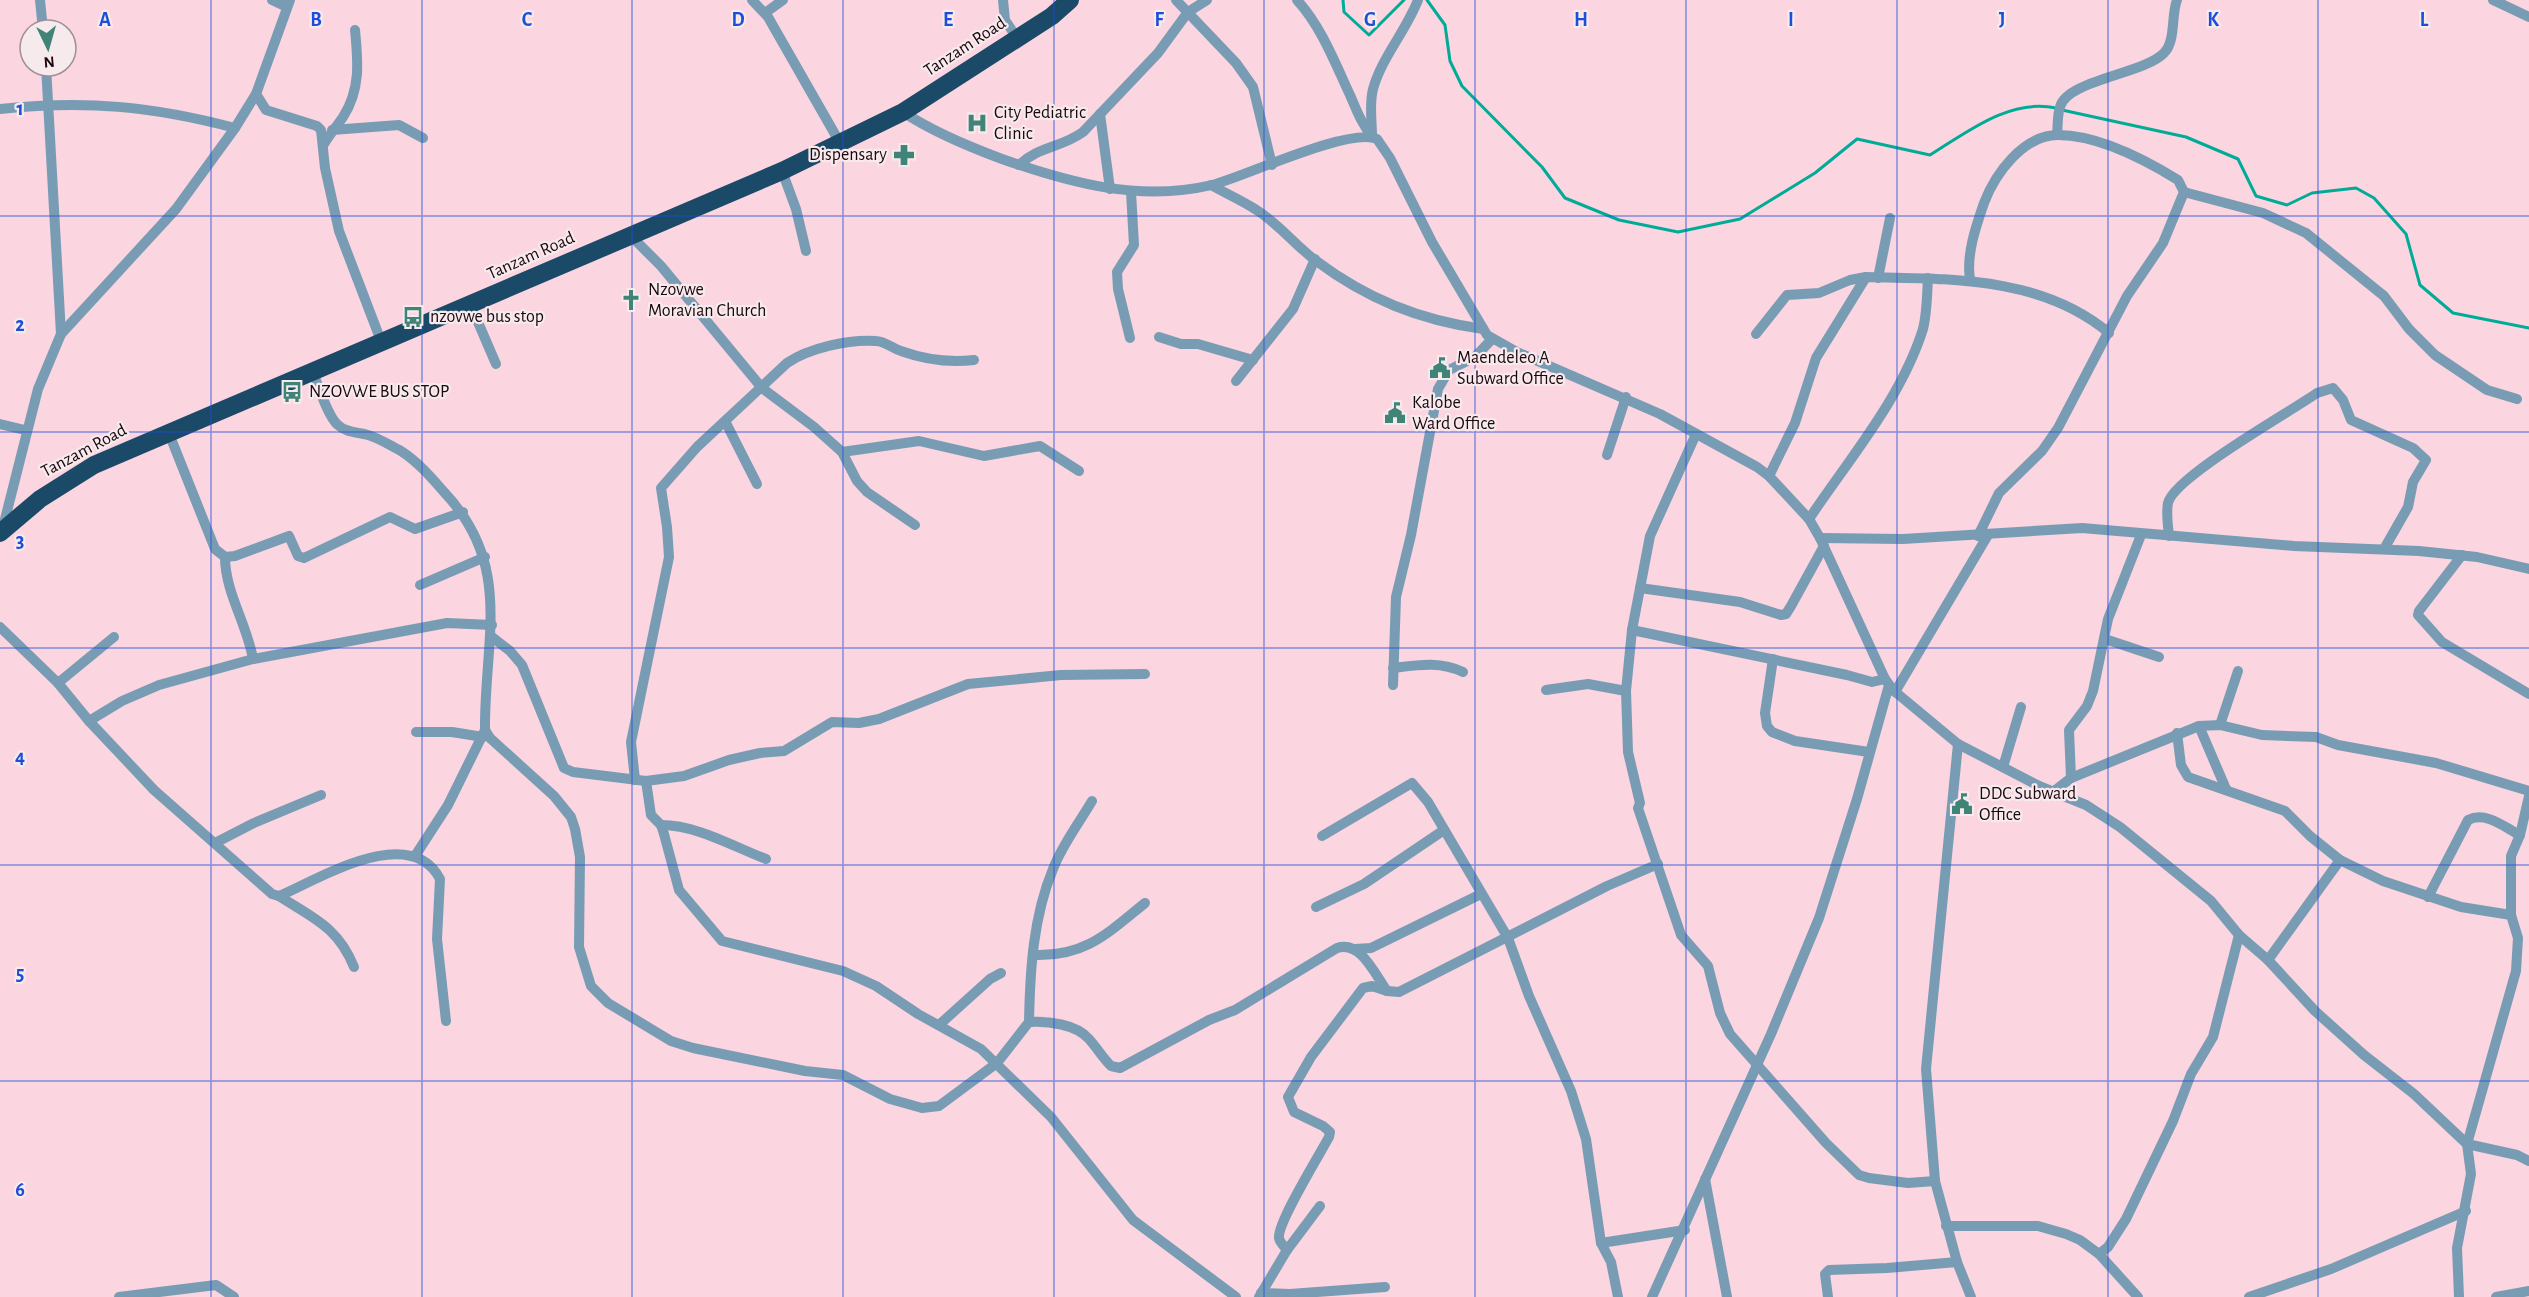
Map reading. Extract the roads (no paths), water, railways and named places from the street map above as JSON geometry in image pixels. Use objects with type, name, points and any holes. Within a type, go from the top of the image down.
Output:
[{"type":"highway","name":"Tanzam Road","points":[[1,532],[40,499],[94,465],[168,431],[313,372],[381,341],[471,306],[630,235],[782,171],[903,112],[1052,16],[1070,0]]},
{"type":"street","points":[[40,0],[42,18]]},
{"type":"street","points":[[1,532],[3,506],[25,430],[38,389],[61,334],[176,209],[235,128],[256,94],[288,3],[272,0]]},
{"type":"street","points":[[752,0],[765,13],[840,143]]},
{"type":"street","points":[[765,13],[783,0]]},
{"type":"street","points":[[1003,0],[1005,20],[1017,38]]},
{"type":"street","points":[[1176,0],[1236,63],[1253,87],[1272,165]]},
{"type":"street","points":[[1019,165],[1034,152],[1071,141],[1158,53],[1188,12],[1207,0]]},
{"type":"street","points":[[1297,0],[1319,31],[1359,120],[1372,136]]},
{"type":"street","points":[[1372,136],[1370,106],[1373,88],[1393,47],[1409,22],[1418,0]]},
{"type":"street","points":[[2057,135],[2060,105],[2084,86],[2146,64],[2164,53],[2170,45],[2177,0]]},
{"type":"street","points":[[2493,0],[2529,17]]},
{"type":"street","points":[[324,144],[344,116],[356,86],[358,70],[355,30]]},
{"type":"street","points":[[47,78],[61,334]]},
{"type":"street","points":[[256,94],[258,101],[266,110],[317,126],[324,144],[324,168],[339,231],[381,341]]},
{"type":"street","points":[[0,109],[49,105],[119,105],[199,118],[235,128]]},
{"type":"street","points":[[903,112],[924,126],[1019,165],[1063,180],[1131,192],[1171,191],[1211,185],[1321,147],[1363,136],[1377,138],[1390,158],[1432,242],[1483,329],[1492,339],[1539,362],[1626,397],[1769,476],[1809,519],[1890,686],[1958,744],[2086,806],[2120,827],[2211,901],[2239,935],[2268,960],[2315,1011],[2414,1094],[2467,1144],[2517,1155],[2529,1161]]},
{"type":"street","points":[[1100,114],[1110,189]]},
{"type":"street","points":[[333,130],[399,125],[423,138]]},
{"type":"street","points":[[1970,279],[1969,261],[1975,236],[1993,184],[2007,162],[2029,145],[2057,135],[2095,141],[2135,157],[2178,180],[2184,192],[2263,213],[2306,233],[2384,296],[2409,329],[2435,355],[2487,390],[2517,399]]},
{"type":"street","points":[[782,171],[796,209],[806,251]]},
{"type":"street","points":[[1211,185],[1255,209],[1314,259],[1349,283],[1408,313],[1483,329]]},
{"type":"street","points":[[1130,338],[1117,272],[1134,245],[1131,192]]},
{"type":"street","points":[[1652,1297],[1758,1065],[1819,918],[1890,686],[1983,536],[2000,493],[2030,465],[2058,428],[2127,297],[2163,243],[2184,192]]},
{"type":"street","points":[[1878,278],[1890,218]]},
{"type":"street","points":[[630,235],[661,266],[762,388],[814,427],[842,452],[862,488],[915,525]]},
{"type":"street","points":[[1236,381],[1293,309],[1314,259]]},
{"type":"street","points":[[1756,334],[1787,295],[1819,293],[1850,280],[1866,278],[1970,279],[2054,301],[2084,315],[2109,333]]},
{"type":"street","points":[[1769,476],[1795,423],[1816,358],[1866,278]]},
{"type":"street","points":[[1809,519],[1888,402],[1916,349],[1925,318],[1928,278]]},
{"type":"street","points":[[471,306],[496,364]]},
{"type":"street","points":[[1159,337],[1180,344],[1198,344],[1253,360]]},
{"type":"street","points":[[1393,685],[1396,597],[1411,535],[1438,389],[1449,370],[1475,357],[1492,339]]},
{"type":"street","points":[[974,360],[939,362],[877,341],[849,343],[794,358],[726,423],[697,447],[659,492],[668,527],[669,556],[631,742],[641,780],[651,815],[661,825],[679,890],[722,941],[843,971],[876,986],[981,1049],[1051,1117],[1133,1220],[1236,1297]]},
{"type":"street","points":[[313,372],[336,424],[349,431],[368,435],[402,452],[429,474],[463,512],[485,557],[492,637],[486,671],[484,734],[448,805],[415,856]]},
{"type":"street","points":[[2169,536],[2168,504],[2173,494],[2191,476],[2317,393],[2332,388],[2343,400],[2351,420],[2413,448],[2426,460],[2413,482],[2409,507],[2384,549]]},
{"type":"street","points":[[1607,455],[1626,397]]},
{"type":"street","points":[[726,423],[757,484]]},
{"type":"street","points":[[0,424],[25,430]]},
{"type":"street","points":[[168,431],[215,549],[225,557],[235,556],[289,536],[298,556],[304,558],[390,517],[415,529],[463,512]]},
{"type":"street","points":[[1696,434],[1650,536],[1632,630],[1626,691],[1628,752],[1640,803],[1638,808],[1681,935],[1708,966],[1725,1027],[1826,1143],[1859,1174],[1869,1179],[1908,1183],[1935,1181]]},
{"type":"street","points":[[842,452],[919,441],[936,443],[984,456],[1040,446],[1079,471]]},
{"type":"street","points":[[1822,542],[1983,536],[2059,528],[2284,546],[2384,549],[2462,555],[2529,569]]},
{"type":"street","points":[[2071,778],[2069,730],[2087,706],[2114,601],[2141,535]]},
{"type":"street","points":[[1640,588],[1740,602],[1781,615],[1786,614],[1822,542]]},
{"type":"street","points":[[2462,555],[2418,615],[2442,642],[2529,694]]},
{"type":"street","points":[[225,557],[226,576],[245,626],[253,659]]},
{"type":"street","points":[[420,585],[485,557]]},
{"type":"street","points":[[89,721],[122,701],[159,685],[253,659],[447,624],[492,625]]},
{"type":"street","points":[[0,627],[58,683],[89,721],[154,790],[263,889],[279,896],[330,927],[346,949],[354,967]]},
{"type":"street","points":[[1632,630],[1890,686]]},
{"type":"street","points":[[58,683],[114,637]]},
{"type":"street","points":[[492,637],[522,665],[564,768],[573,772],[641,780],[684,776],[729,760],[760,753],[784,751],[832,722],[860,723],[879,719],[968,684],[1051,675],[1145,674]]},
{"type":"street","points":[[2105,639],[2159,657]]},
{"type":"street","points":[[1773,659],[1765,713],[1767,726],[1772,732],[1796,741],[1869,752]]},
{"type":"street","points":[[1393,668],[1434,664],[1453,667],[1463,672]]},
{"type":"street","points":[[2220,725],[2238,671]]},
{"type":"street","points":[[1546,690],[1588,684],[1626,691]]},
{"type":"street","points":[[2003,767],[2021,707]]},
{"type":"street","points":[[2053,792],[2071,778],[2176,733],[2199,726],[2220,725],[2262,735],[2328,739],[2338,745],[2436,763],[2529,791]]},
{"type":"street","points":[[2199,726],[2226,789]]},
{"type":"street","points":[[416,732],[484,734],[554,796],[571,817],[580,857],[578,930],[580,953],[591,986],[608,1003],[682,1045],[805,1071],[843,1075],[890,1099],[922,1108],[939,1106],[997,1063],[1029,1022],[1036,924],[1044,890],[1053,866],[1092,801]]},
{"type":"street","points":[[2176,733],[2183,773],[2193,780],[2226,789],[2285,811],[2310,836],[2340,860],[2383,881],[2428,897],[2461,907],[2511,915]]},
{"type":"street","points":[[1958,744],[1926,1069],[1935,1181],[1957,1262],[1971,1297]]},
{"type":"street","points":[[1322,836],[1413,783],[1428,802],[1508,938],[1581,1118],[1601,1243],[1611,1262],[1618,1297]]},
{"type":"street","points":[[215,843],[254,823],[321,795]]},
{"type":"street","points":[[2459,1297],[2457,1248],[2471,1174],[2467,1144],[2516,971],[2518,938],[2511,915],[2511,856],[2520,835],[2529,796]]},
{"type":"street","points":[[2428,897],[2468,820],[2474,817],[2488,818],[2520,835]]},
{"type":"street","points":[[661,825],[679,825],[699,831],[766,859]]},
{"type":"street","points":[[1316,907],[1364,884],[1444,830]]},
{"type":"street","points":[[279,896],[373,857],[395,854],[415,856],[440,879],[437,939],[446,1021]]},
{"type":"street","points":[[2268,960],[2340,860]]},
{"type":"street","points":[[1287,1250],[1280,1242],[1280,1233],[1330,1132],[1323,1126],[1294,1112],[1288,1097],[1311,1057],[1363,988],[1372,986],[1387,991],[1406,990],[1607,886],[1658,864]]},
{"type":"street","points":[[1029,1022],[1054,1023],[1088,1037],[1111,1066],[1120,1068],[1209,1020],[1235,1010],[1337,948],[1345,945],[1355,949],[1371,948],[1481,894]]},
{"type":"street","points":[[1034,955],[1056,956],[1084,948],[1146,903]]},
{"type":"street","points":[[2098,1254],[2108,1246],[2126,1219],[2173,1121],[2191,1074],[2213,1036],[2239,935]]},
{"type":"street","points":[[1355,949],[1387,991]]},
{"type":"street","points":[[939,1025],[990,979],[1001,973]]},
{"type":"street","points":[[1706,1179],[1727,1297]]},
{"type":"street","points":[[1260,1295],[1287,1250],[1320,1206]]},
{"type":"street","points":[[2249,1297],[2331,1269],[2466,1210]]},
{"type":"street","points":[[1946,1226],[2038,1226],[2080,1240],[2098,1254],[2138,1297]]},
{"type":"street","points":[[1601,1243],[1684,1230]]},
{"type":"street","points":[[1828,1297],[1826,1274],[1829,1270],[1894,1268],[1957,1262]]},
{"type":"street","points":[[119,1297],[216,1285],[234,1297]]},
{"type":"street","points":[[1260,1295],[1385,1287]]},
{"type":"street","points":[[2496,1297],[2529,1291]]},
{"type":"waterway","points":[[1343,0],[1344,12],[1369,35],[1404,0]]},
{"type":"waterway","points":[[1427,0],[1445,25],[1450,61],[1462,86],[1542,167],[1565,198],[1619,220],[1678,232],[1740,219],[1815,173],[1857,139],[1930,155],[1974,127],[2006,112],[2039,106],[2056,108]]},
{"type":"waterway","points":[[2062,110],[2186,137],[2238,159],[2256,196],[2287,205],[2312,193],[2356,188],[2374,198],[2406,234],[2420,285],[2453,313],[2529,328]]},
{"type":"place","name":"City Pediatric Clinic","points":[[977,123]]},
{"type":"place","name":"Dispensary","points":[[904,155]]},
{"type":"place","name":"Nzovwe Moravian Church","points":[[631,300]]},
{"type":"place","name":"nzovwe bus stop","points":[[413,317]]},
{"type":"place","name":"Maendeleo A Subward Office","points":[[1440,368]]},
{"type":"place","name":"NZOVWE BUS STOP","points":[[292,392]]},
{"type":"place","name":"Kalobe Ward Office","points":[[1395,413]]},
{"type":"place","name":"DDC Subward Office","points":[[1962,804]]}]
